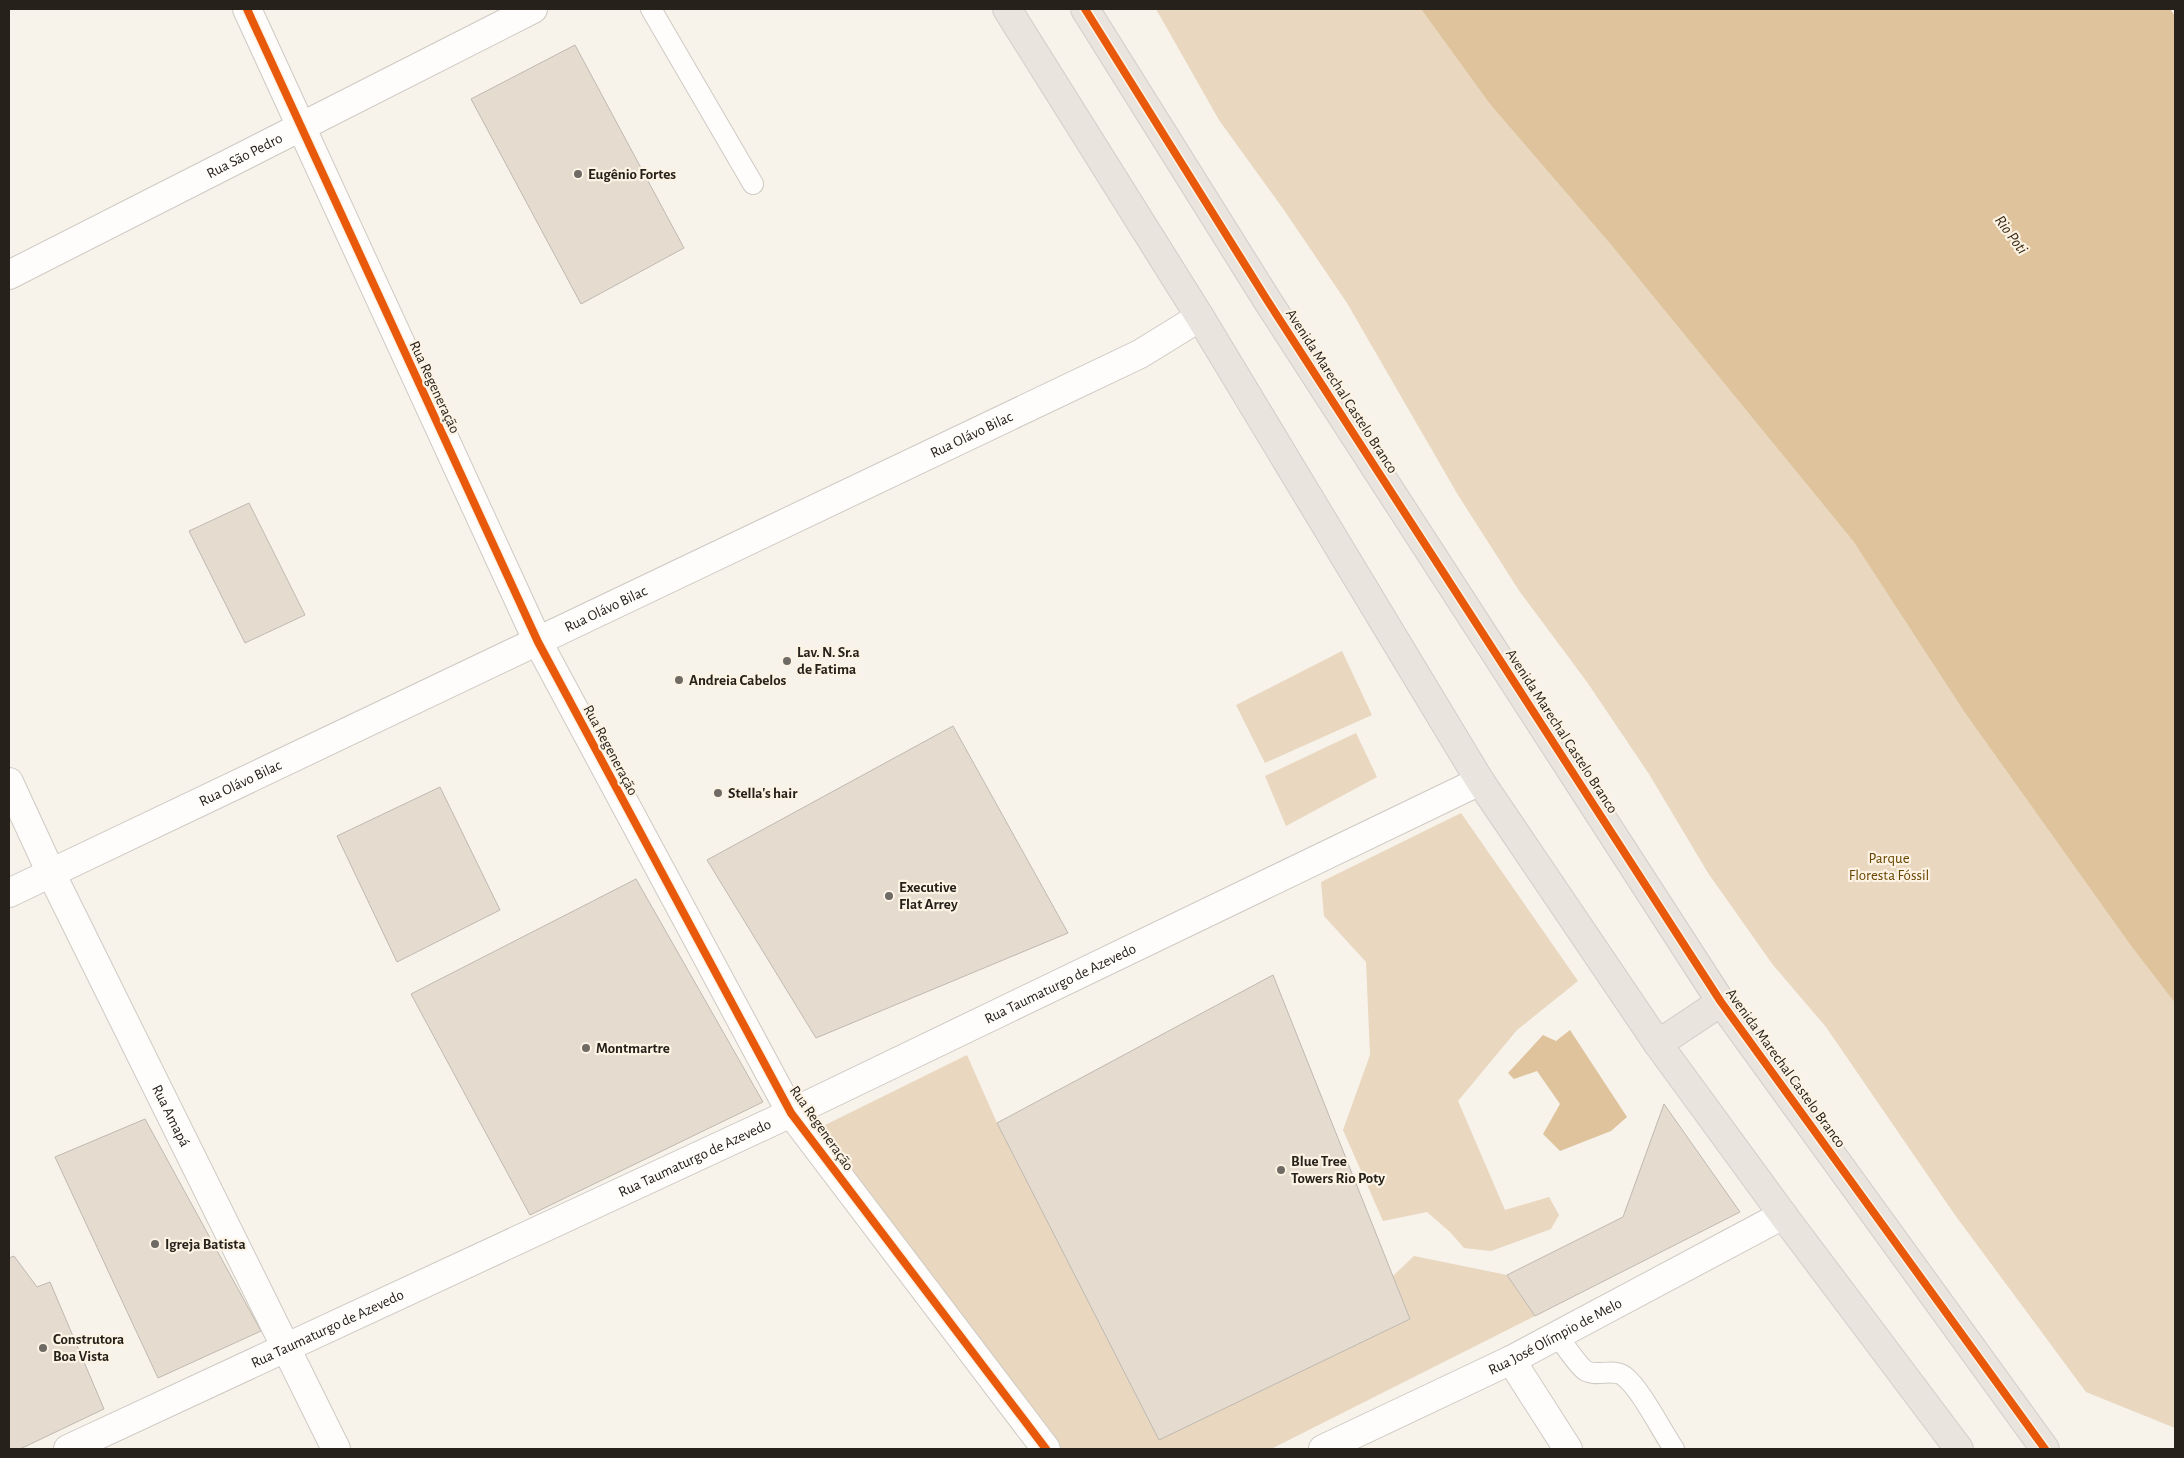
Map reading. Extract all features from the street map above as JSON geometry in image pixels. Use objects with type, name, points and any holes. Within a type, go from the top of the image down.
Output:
[{"type":"main road","points":[[1007,9],[1200,317],[1480,781],[1658,1044],[1783,1215],[1959,1449]]},
{"type":"main road","name":"Avenida Marechal Castelo Branco","points":[[1085,9],[1267,300],[1721,1002],[2045,1449]]},
{"type":"main road","points":[[1658,1044],[1721,1002]]},
{"type":"street","name":"Rua Regeneração","points":[[247,9],[538,642],[791,1112],[1046,1449]]},
{"type":"street","name":"Rua São Pedro","points":[[9,274],[533,9]]},
{"type":"street","name":"Rua Olávo Bilac","points":[[9,893],[1140,354],[1200,317]]},
{"type":"street","name":"Rua Taumaturgo de Azevedo","points":[[68,1449],[791,1112],[1480,781]]},
{"type":"street","name":"Rua Amapá","points":[[9,782],[51,873],[336,1449]]},
{"type":"street","name":"Rua José Olímpio de Melo","points":[[1323,1449],[1511,1360],[1783,1215]]},
{"type":"street","points":[[1511,1360],[1568,1449]]},
{"type":"lane","points":[[651,9],[753,184]]},
{"type":"lane","points":[[1557,1335],[1585,1371],[1616,1373],[1624,1376],[1674,1449]]},
{"type":"green space","name":"Parque Floresta Fóssil","points":[[1156,9],[1421,9],[1489,103],[1612,246],[1853,541],[1965,713],[2131,946],[2175,1003],[2175,1428],[2086,1392],[1955,1215],[1826,1027],[1773,965],[1708,873],[1649,774],[1587,682],[1520,592],[1458,495],[1347,303],[1284,210],[1219,120]]},
{"type":"green space","points":[[1342,651],[1372,715],[1265,763],[1236,705]]},
{"type":"green space","points":[[1356,733],[1377,777],[1286,826],[1265,776]]},
{"type":"green space","points":[[1461,813],[1578,981],[1517,1030],[1458,1101],[1505,1210],[1549,1197],[1559,1215],[1551,1229],[1491,1251],[1464,1248],[1450,1232],[1427,1212],[1383,1221],[1343,1130],[1370,1055],[1366,962],[1324,916],[1321,882]]},
{"type":"green space","points":[[967,1055],[997,1123],[1159,1439],[1410,1319],[1393,1276],[1414,1256],[1507,1275],[1535,1316],[1271,1449],[1062,1449],[819,1128]]},
{"type":"water","name":"Rio Poti","points":[[1421,9],[2170,9],[2175,16],[2175,1003],[2131,946],[1965,713],[1853,541],[1612,246],[1489,103]]},
{"type":"water","points":[[1570,1030],[1627,1117],[1611,1131],[1560,1151],[1543,1134],[1560,1104],[1537,1071],[1514,1079],[1508,1073],[1543,1035],[1556,1041]]},
{"type":"building","name":"Eugênio Fortes","points":[[575,45],[684,248],[581,304],[471,99]]},
{"type":"building","points":[[249,503],[305,615],[245,643],[189,531]]},
{"type":"building","name":"Executive Flat Arrey","points":[[953,726],[1068,933],[816,1038],[707,860]]},
{"type":"building","points":[[440,787],[500,910],[397,962],[337,836]]},
{"type":"building","name":"Montmartre","points":[[636,879],[763,1102],[530,1215],[411,994]]},
{"type":"building","points":[[1273,975],[1410,1319],[1159,1440],[997,1123]]},
{"type":"building","points":[[1664,1104],[1740,1212],[1535,1316],[1507,1275],[1623,1217]]},
{"type":"building","name":"Igreja Batista","points":[[145,1119],[261,1331],[158,1378],[55,1157]]},
{"type":"building","name":"Construtora Boa Vista","points":[[14,1256],[37,1287],[50,1282],[104,1409],[20,1449],[9,1449],[9,1258]]},
{"type":"cycle path","points":[[247,9],[538,642],[791,1113],[1046,1449]]},
{"type":"cycle path","points":[[1085,9],[1267,300],[1721,1002],[2045,1449]]},
{"type":"place","name":"Eugênio Fortes","points":[[578,174]]},
{"type":"place","name":"Lav. N. Sr.a de Fatima","points":[[787,661]]},
{"type":"place","name":"Andreia Cabelos","points":[[679,680]]},
{"type":"place","name":"Stella's hair","points":[[718,793]]},
{"type":"place","name":"Executive Flat Arrey","points":[[889,896]]},
{"type":"place","name":"Montmartre","points":[[586,1048]]},
{"type":"place","name":"Blue Tree Towers Rio Poty","points":[[1281,1170]]},
{"type":"place","name":"Igreja Batista","points":[[155,1244]]},
{"type":"place","name":"Construtora Boa Vista","points":[[43,1348]]}]
